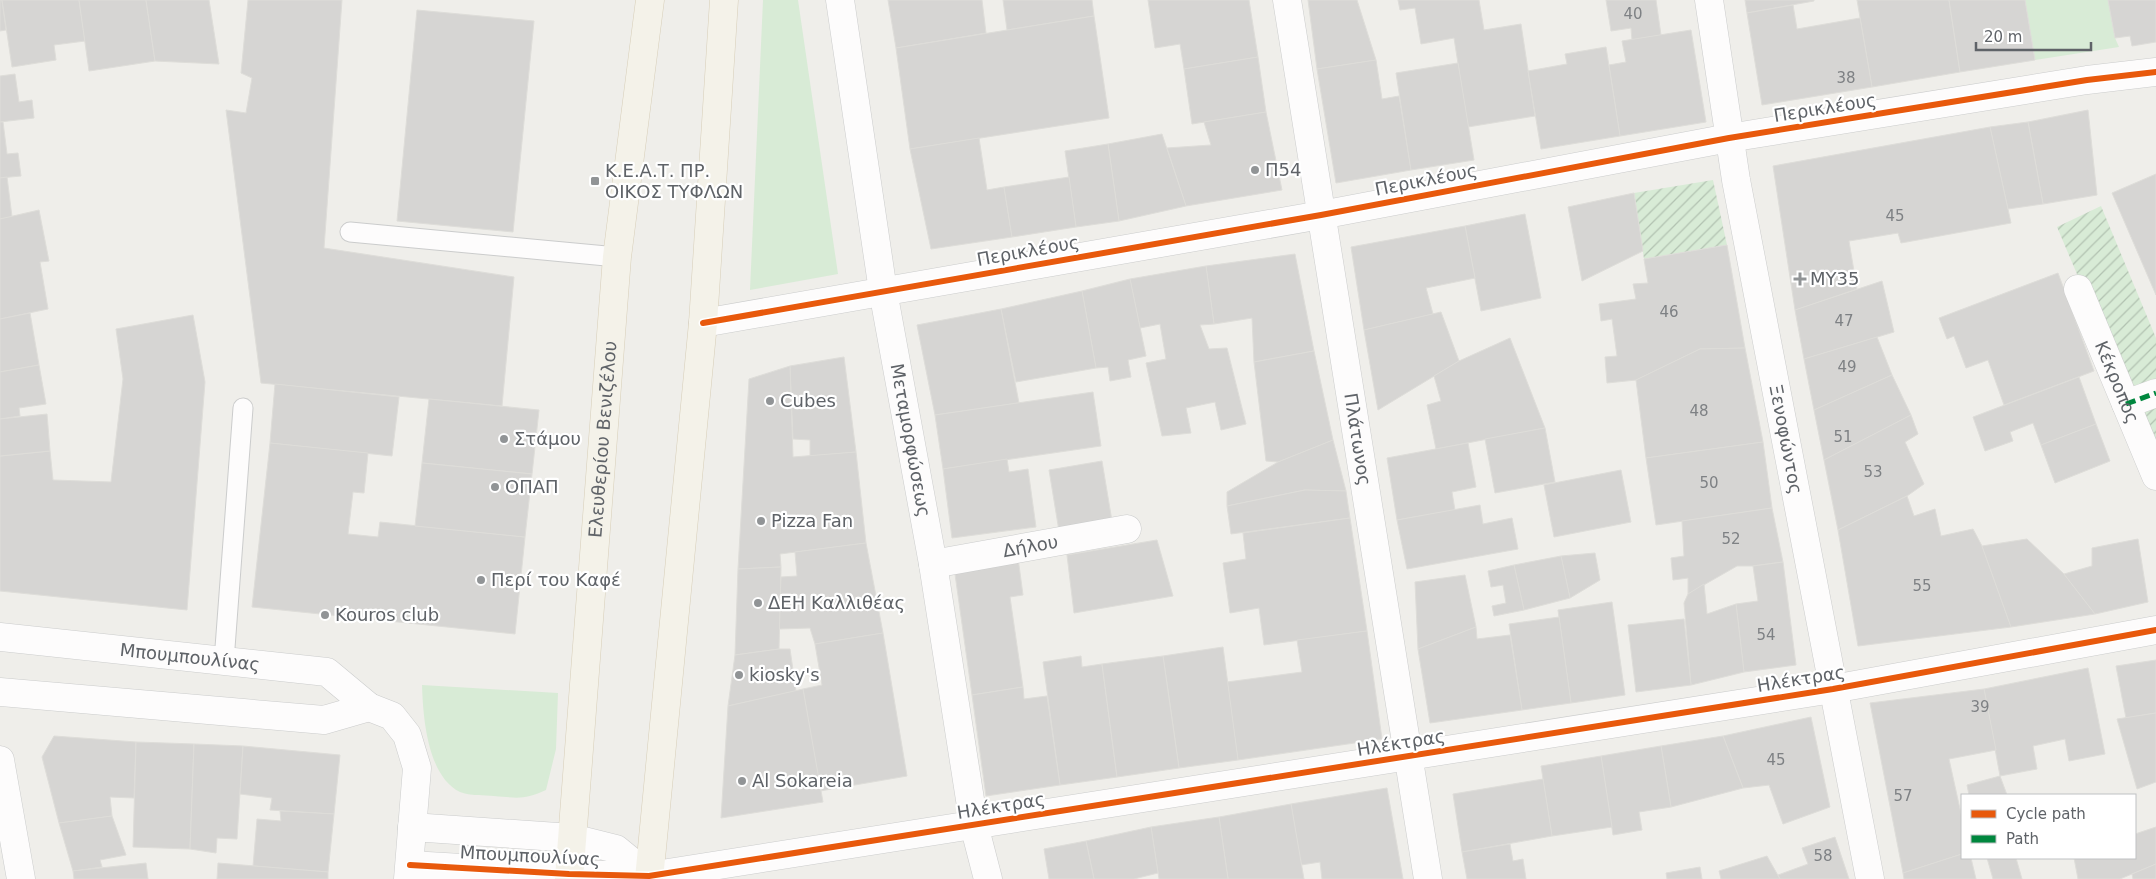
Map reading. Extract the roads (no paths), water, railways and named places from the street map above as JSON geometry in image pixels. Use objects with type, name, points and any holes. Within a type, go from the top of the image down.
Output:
[{"type":"main road","name":"Ελευθερίου Βενιζέλου","points":[[569,877],[617,257],[650,0]]},
{"type":"main road","points":[[649,878],[703,323],[724,0]]},
{"type":"street","name":"Μεταμορφώσεως","points":[[840,0],[883,291],[933,564],[974,825],[988,879]]},
{"type":"street","name":"Πλάτωνος","points":[[1287,0],[1428,879]]},
{"type":"street","name":"Ξενοφώντος","points":[[1709,0],[1729,138],[1870,879]]},
{"type":"street","name":"Περικλέους","points":[[703,323],[1321,215],[1729,138],[2087,80],[2153,81]]},
{"type":"street","name":"Κέκροπος","points":[[2078,289],[2156,476]]},
{"type":"street","points":[[2126,404],[2156,393]]},
{"type":"street","name":"Δήλου","points":[[933,564],[1127,529]]},
{"type":"street","name":"Ηλέκτρας","points":[[649,878],[1833,689],[2156,630]]},
{"type":"street","name":"Μπουμπουλίνας","points":[[0,636],[327,672],[369,707],[392,716],[407,735],[417,768],[412,827],[572,838],[616,849],[649,878]]},
{"type":"street","points":[[0,692],[324,720],[369,707]]},
{"type":"street","points":[[0,760],[22,879]]},
{"type":"street","points":[[409,872],[412,827]]},
{"type":"street","name":"Μπουμπουλίνας","points":[[409,872],[649,878]]},
{"type":"lane","points":[[350,232],[617,257]]},
{"type":"lane","points":[[224,662],[243,408]]},
{"type":"place","name":"Π54","points":[[1255,170]]},
{"type":"place","name":"Κ.Ε.Α.Τ. ΠΡ. ΟΙΚΟΣ ΤΥΦΛΩΝ","points":[[595,181]]},
{"type":"place","name":"MY35","points":[[1800,279]]},
{"type":"place","name":"Cubes","points":[[770,401]]},
{"type":"place","name":"Στάμου","points":[[504,439]]},
{"type":"place","name":"ΟΠΑΠ","points":[[495,487]]},
{"type":"place","name":"Pizza Fan","points":[[761,521]]},
{"type":"place","name":"Περί του Καφέ","points":[[481,580]]},
{"type":"place","name":"ΔΕΗ Καλλιθέας","points":[[758,603]]},
{"type":"place","name":"Kouros club","points":[[325,615]]},
{"type":"place","name":"kiosky's","points":[[739,675]]},
{"type":"place","name":"Al Sokareia","points":[[742,781]]}]
